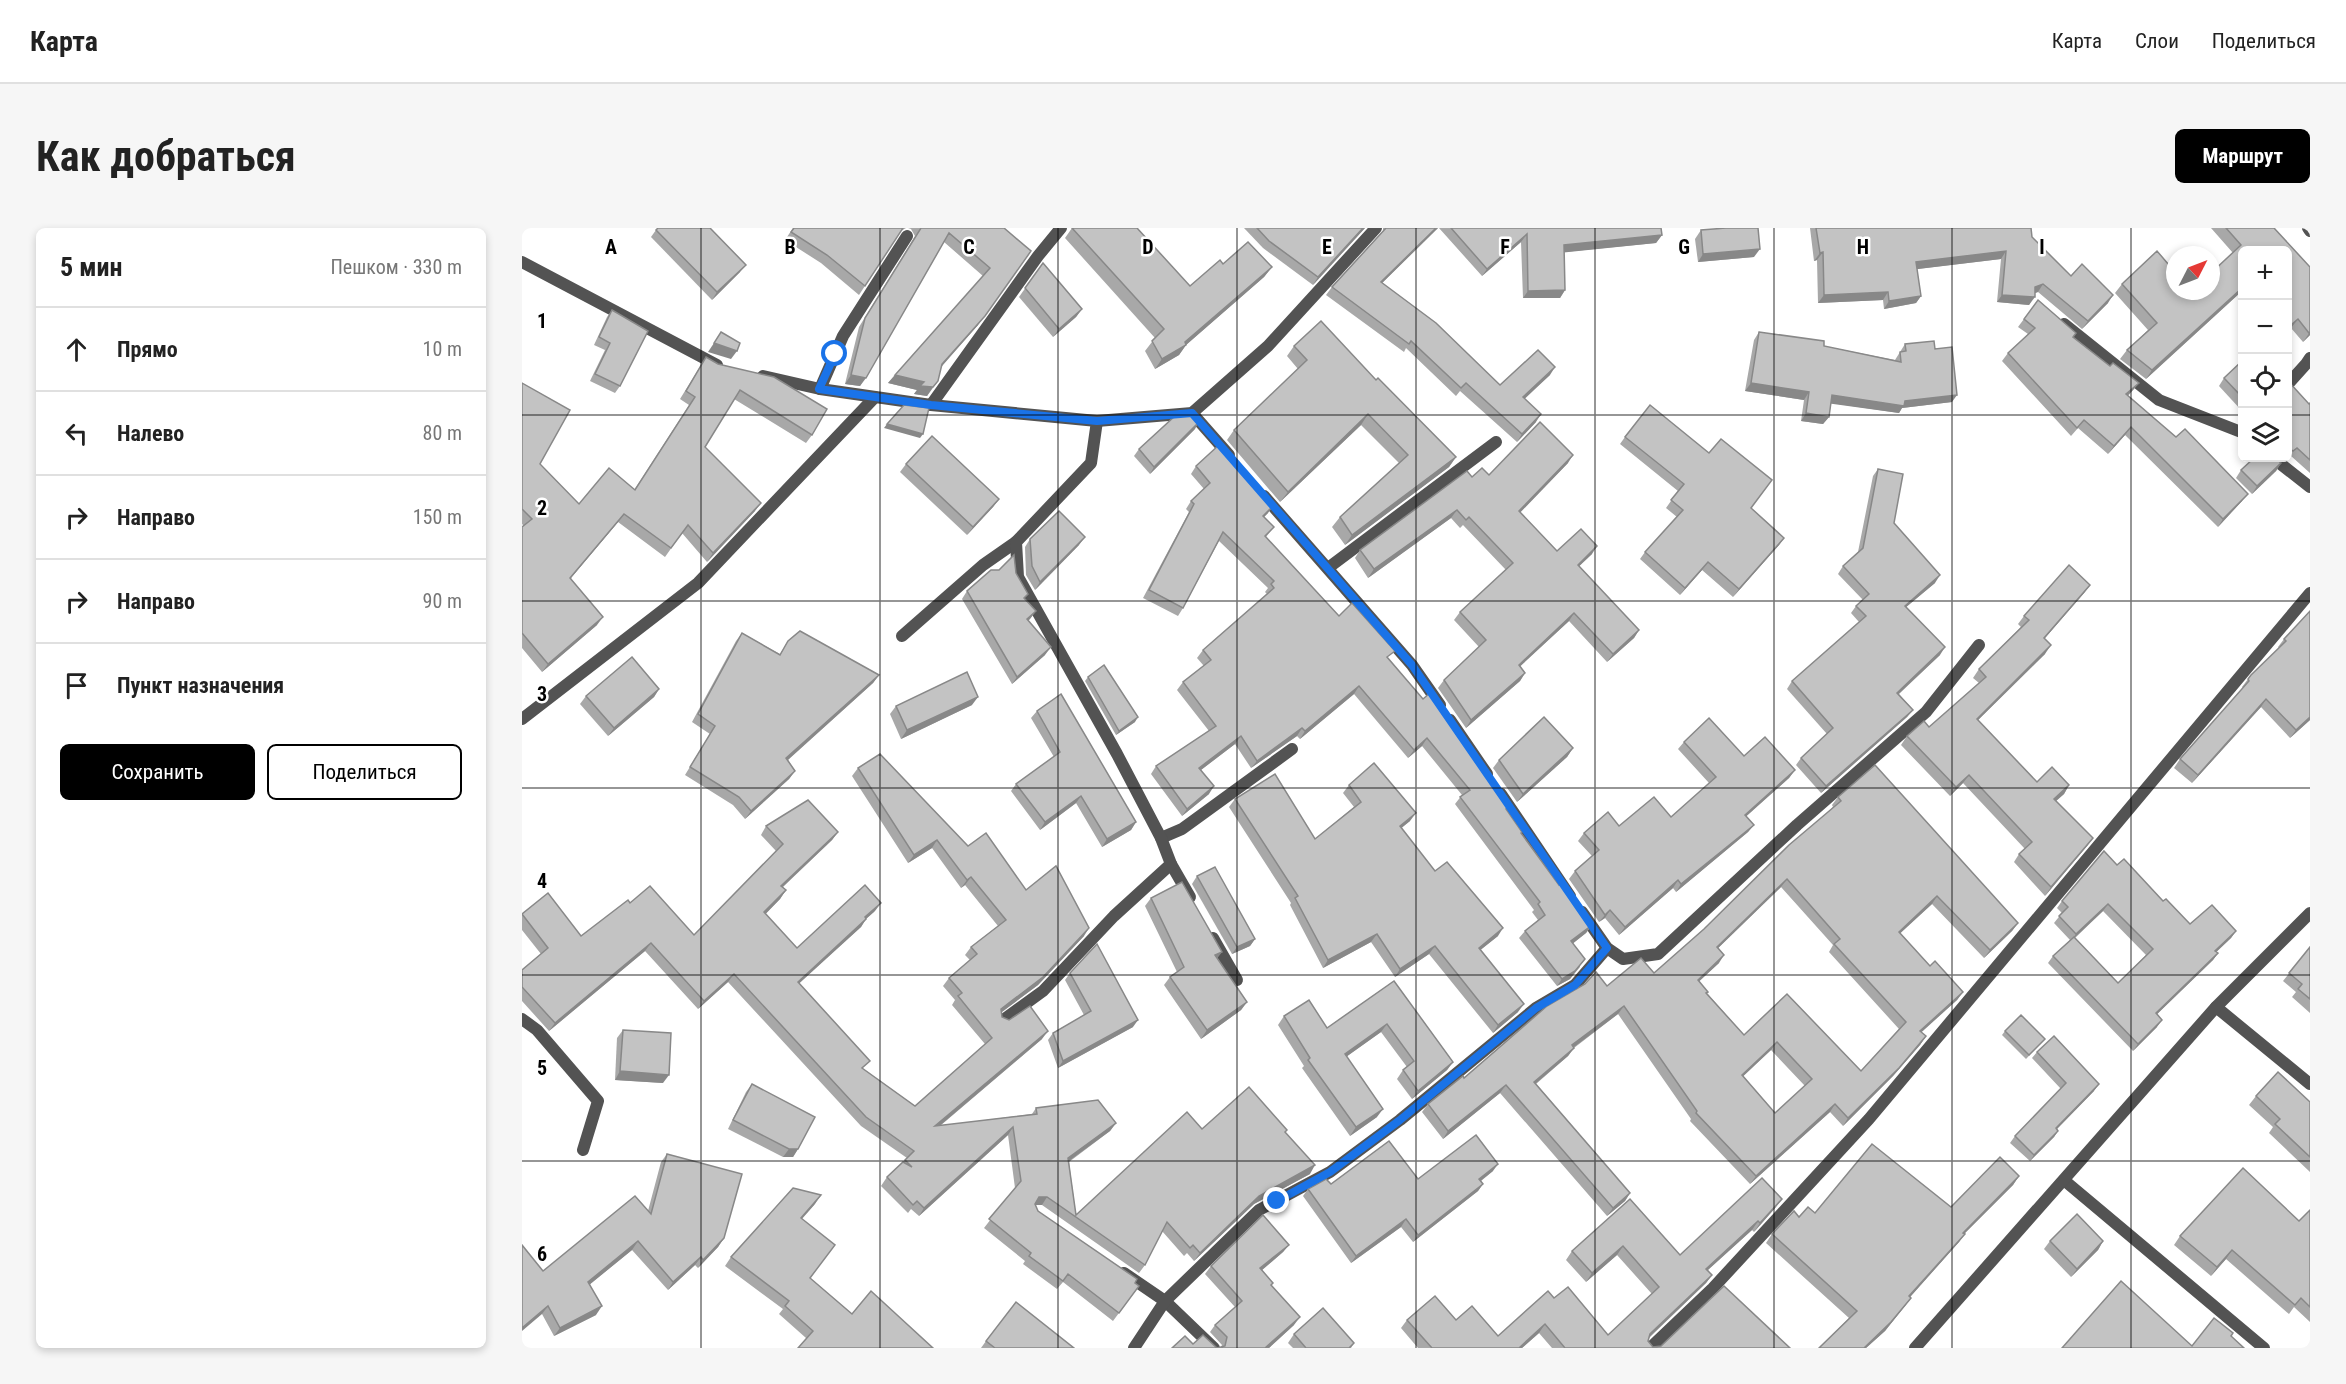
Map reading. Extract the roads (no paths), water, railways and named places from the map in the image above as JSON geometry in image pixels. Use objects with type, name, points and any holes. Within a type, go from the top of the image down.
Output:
[{"type":"street","points":[[931,405],[1038,256],[1061,228]]},
{"type":"street","points":[[746,372],[819,389],[875,398],[1097,421],[1192,413],[1268,346],[1376,228]]},
{"type":"street","points":[[819,389],[843,336],[907,236]]},
{"type":"street","points":[[522,262],[714,364],[725,367]]},
{"type":"street","points":[[2052,313],[2159,400],[2238,430]]},
{"type":"street","points":[[2292,380],[2310,358]]},
{"type":"street","points":[[522,719],[698,583],[875,398]]},
{"type":"street","points":[[1192,413],[1238,465]]},
{"type":"street","points":[[902,636],[983,565],[1016,542],[1091,463],[1097,421]]},
{"type":"street","points":[[1328,568],[1496,442]]},
{"type":"street","points":[[2278,462],[2310,487]]},
{"type":"street","points":[[1253,482],[1412,665],[1607,948],[1623,959],[1658,954],[1797,825],[1926,712],[1980,645]]},
{"type":"street","points":[[1016,542],[1018,578],[1117,754],[1172,864],[1237,980]]},
{"type":"street","points":[[1650,1348],[1713,1288],[1869,1119],[2310,593]]},
{"type":"street","points":[[1161,838],[1182,829],[1292,749]]},
{"type":"street","points":[[1002,1020],[1043,991],[1114,916],[1172,864]]},
{"type":"street","points":[[1917,1348],[2216,1006],[2310,913]]},
{"type":"street","points":[[1134,1348],[1165,1301],[1259,1210],[1330,1172],[1400,1120],[1536,1008],[1575,985],[1607,948]]},
{"type":"street","points":[[2216,1006],[2310,1084]]},
{"type":"street","points":[[522,1019],[537,1030],[598,1101],[583,1150]]},
{"type":"street","points":[[2065,1181],[2264,1348]]},
{"type":"street","points":[[1115,1267],[1165,1301],[1214,1348]]}]
